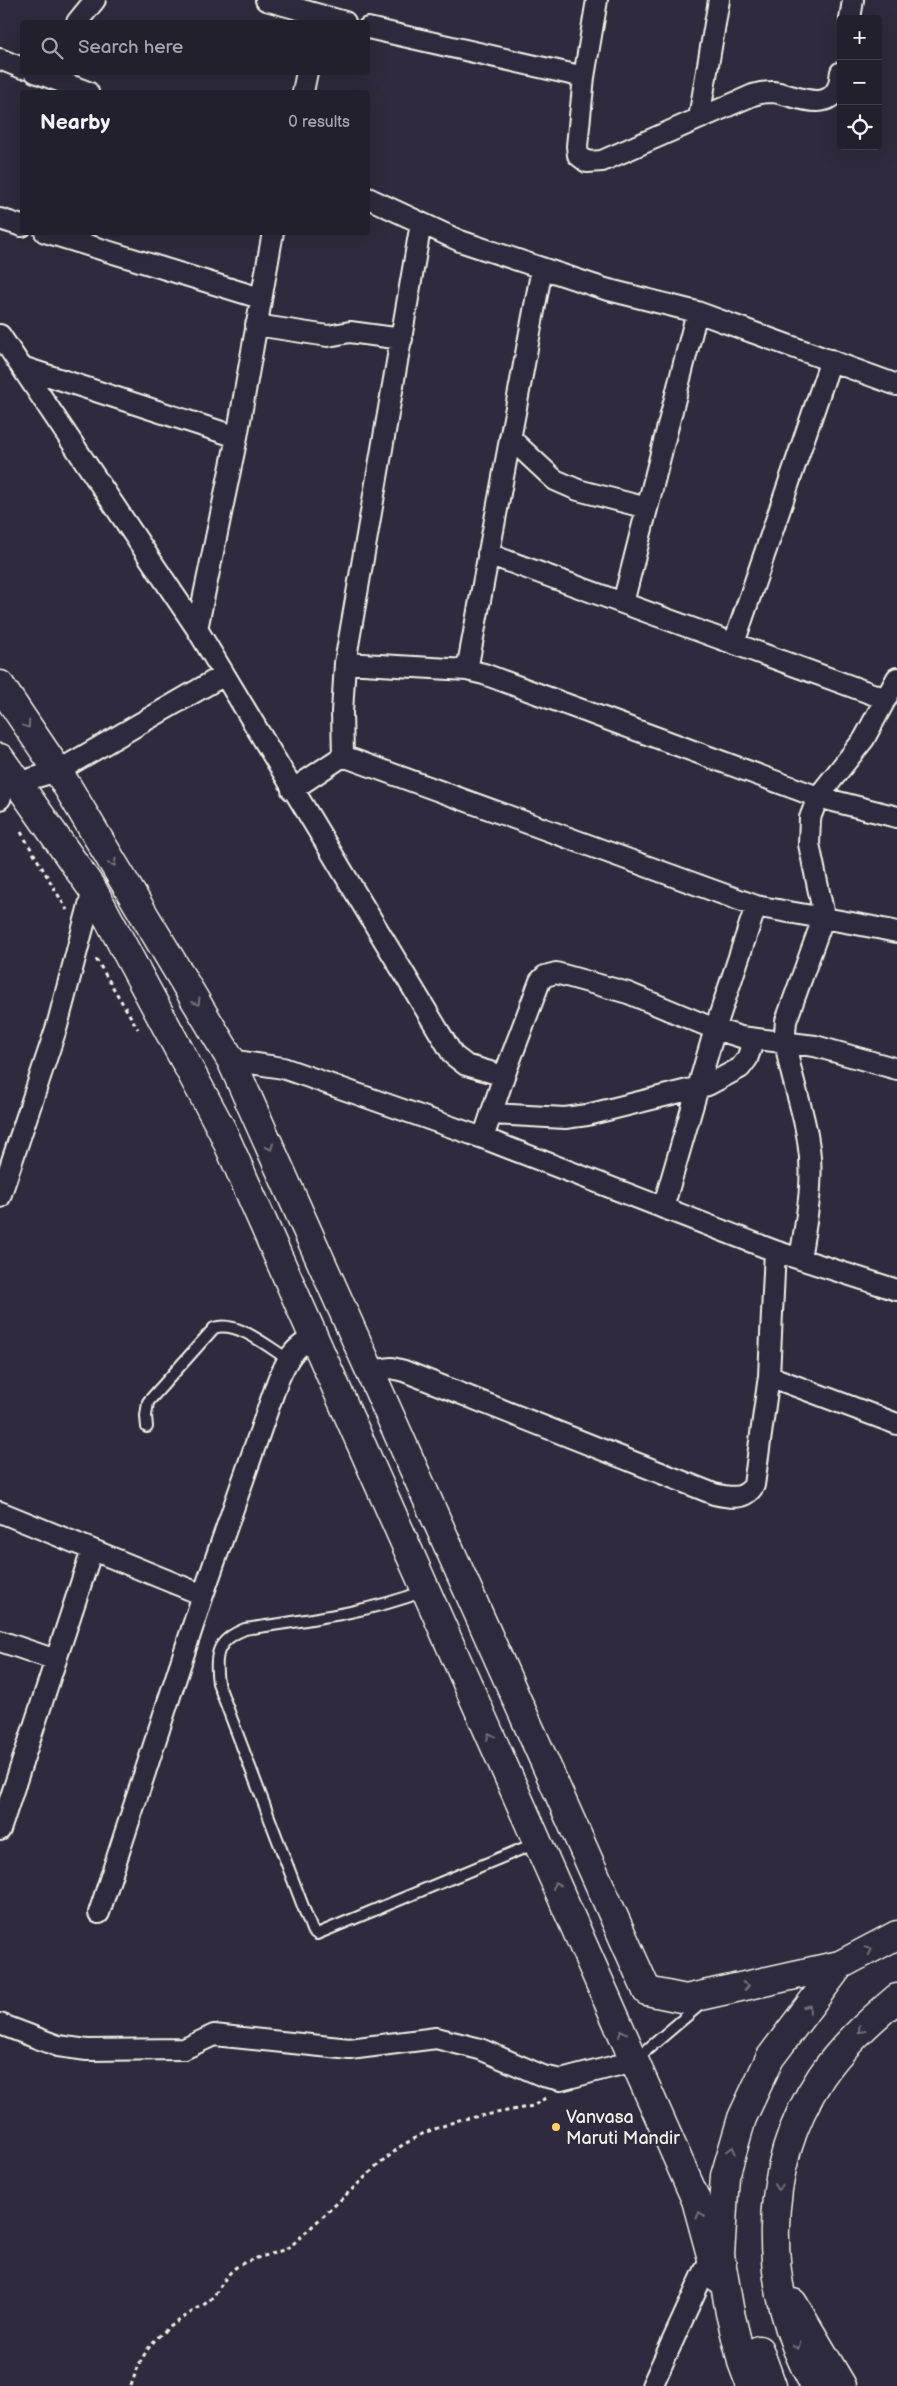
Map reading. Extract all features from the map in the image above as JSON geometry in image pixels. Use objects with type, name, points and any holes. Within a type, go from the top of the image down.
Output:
[{"type":"main road","points":[[0,685],[58,771],[231,1060],[647,1991],[686,1998],[840,1966],[897,1935]]},
{"type":"main road","points":[[0,758],[8,791],[93,890],[222,1130],[696,2200],[711,2257],[751,2366]]},
{"type":"main road","points":[[772,2386],[751,2366],[730,2313],[720,2255],[727,2168],[742,2118],[770,2058],[840,1966]]},
{"type":"main road","points":[[815,2386],[784,2314],[774,2253],[777,2183],[794,2128],[821,2076],[865,2025],[897,1998]]},
{"type":"main road","points":[[779,2284],[806,2321],[842,2386]]},
{"type":"street","points":[[78,20],[95,0]]},
{"type":"street","points":[[266,0],[321,13],[340,20]]},
{"type":"street","points":[[597,0],[584,77],[578,155],[587,162],[602,161],[762,92],[773,92],[816,102],[824,101],[832,96],[837,89]]},
{"type":"street","points":[[699,118],[719,0]]},
{"type":"street","points":[[851,15],[853,0]]},
{"type":"street","points":[[370,28],[584,77]]},
{"type":"street","points":[[0,59],[20,67]]},
{"type":"street","points":[[304,90],[307,75]]},
{"type":"street","points":[[59,77],[84,90]]},
{"type":"street","points":[[370,199],[460,241],[613,292],[697,312],[897,385]]},
{"type":"street","points":[[0,219],[20,225]]},
{"type":"street","points":[[343,756],[342,712],[345,663],[421,223]]},
{"type":"street","points":[[54,235],[260,298]]},
{"type":"street","points":[[197,629],[237,436],[272,235]]},
{"type":"street","points":[[467,670],[542,268]]},
{"type":"street","points":[[623,603],[697,312]]},
{"type":"street","points":[[256,326],[328,336],[350,332],[402,339]]},
{"type":"street","points":[[0,335],[197,629],[452,1055],[466,1065],[504,1076]]},
{"type":"street","points":[[734,643],[831,360]]},
{"type":"street","points":[[22,367],[237,436]]},
{"type":"street","points":[[510,438],[560,482],[578,490],[647,508]]},
{"type":"street","points":[[488,554],[886,699]]},
{"type":"street","points":[[345,663],[467,670],[484,674],[818,797],[897,817]]},
{"type":"street","points":[[8,791],[58,771],[224,675]]},
{"type":"street","points":[[800,1259],[810,1195],[811,1166],[808,1141],[785,1042],[786,1021],[824,916],[808,830],[810,818],[818,797],[864,739],[897,678]]},
{"type":"street","points":[[292,790],[343,756]]},
{"type":"street","points":[[343,756],[756,906],[824,916],[897,932]]},
{"type":"street","points":[[0,1196],[57,1026],[93,890]]},
{"type":"street","points":[[663,1208],[715,1029],[756,906]]},
{"type":"street","points":[[483,1138],[540,981],[545,976],[556,973],[628,993],[715,1029],[754,1039],[815,1046],[897,1069]]},
{"type":"street","points":[[491,1114],[565,1118],[587,1115],[708,1085],[740,1068],[748,1059],[754,1039]]},
{"type":"street","points":[[231,1060],[284,1068],[483,1138],[775,1251],[897,1290]]},
{"type":"street","points":[[369,1371],[392,1368],[404,1371],[714,1494],[726,1497],[740,1497],[749,1493],[754,1485],[769,1376],[775,1251]]},
{"type":"street","points":[[99,1913],[203,1595],[278,1380],[288,1359],[299,1345],[314,1337]]},
{"type":"street","points":[[769,1376],[897,1424]]},
{"type":"street","points":[[0,1512],[203,1595]]},
{"type":"street","points":[[0,1830],[92,1550]]},
{"type":"street","points":[[0,1641],[56,1660]]},
{"type":"street","points":[[0,2024],[58,2046],[87,2050],[184,2049],[214,2035],[350,2049],[436,2038],[480,2048],[543,2076],[561,2080],[634,2061]]},
{"type":"street","points":[[652,2386],[711,2257]]},
{"type":"lane","points":[[147,1427],[148,1402],[214,1328],[223,1324],[235,1327],[288,1359]]},
{"type":"lane","points":[[426,1590],[402,1599],[354,1612],[245,1629],[231,1634],[222,1643],[217,1655],[218,1683],[312,1930],[317,1934],[537,1843]]},
{"type":"lane","points":[[634,2061],[714,1993]]},
{"type":"path","points":[[131,2386],[147,2348],[164,2330],[208,2301],[232,2270],[241,2264],[283,2252],[292,2246],[401,2146],[424,2133],[459,2120],[533,2106],[550,2094],[561,2080]]},
{"type":"place","name":"Vanvasa Maruti Mandir","points":[[556,2127]]}]
